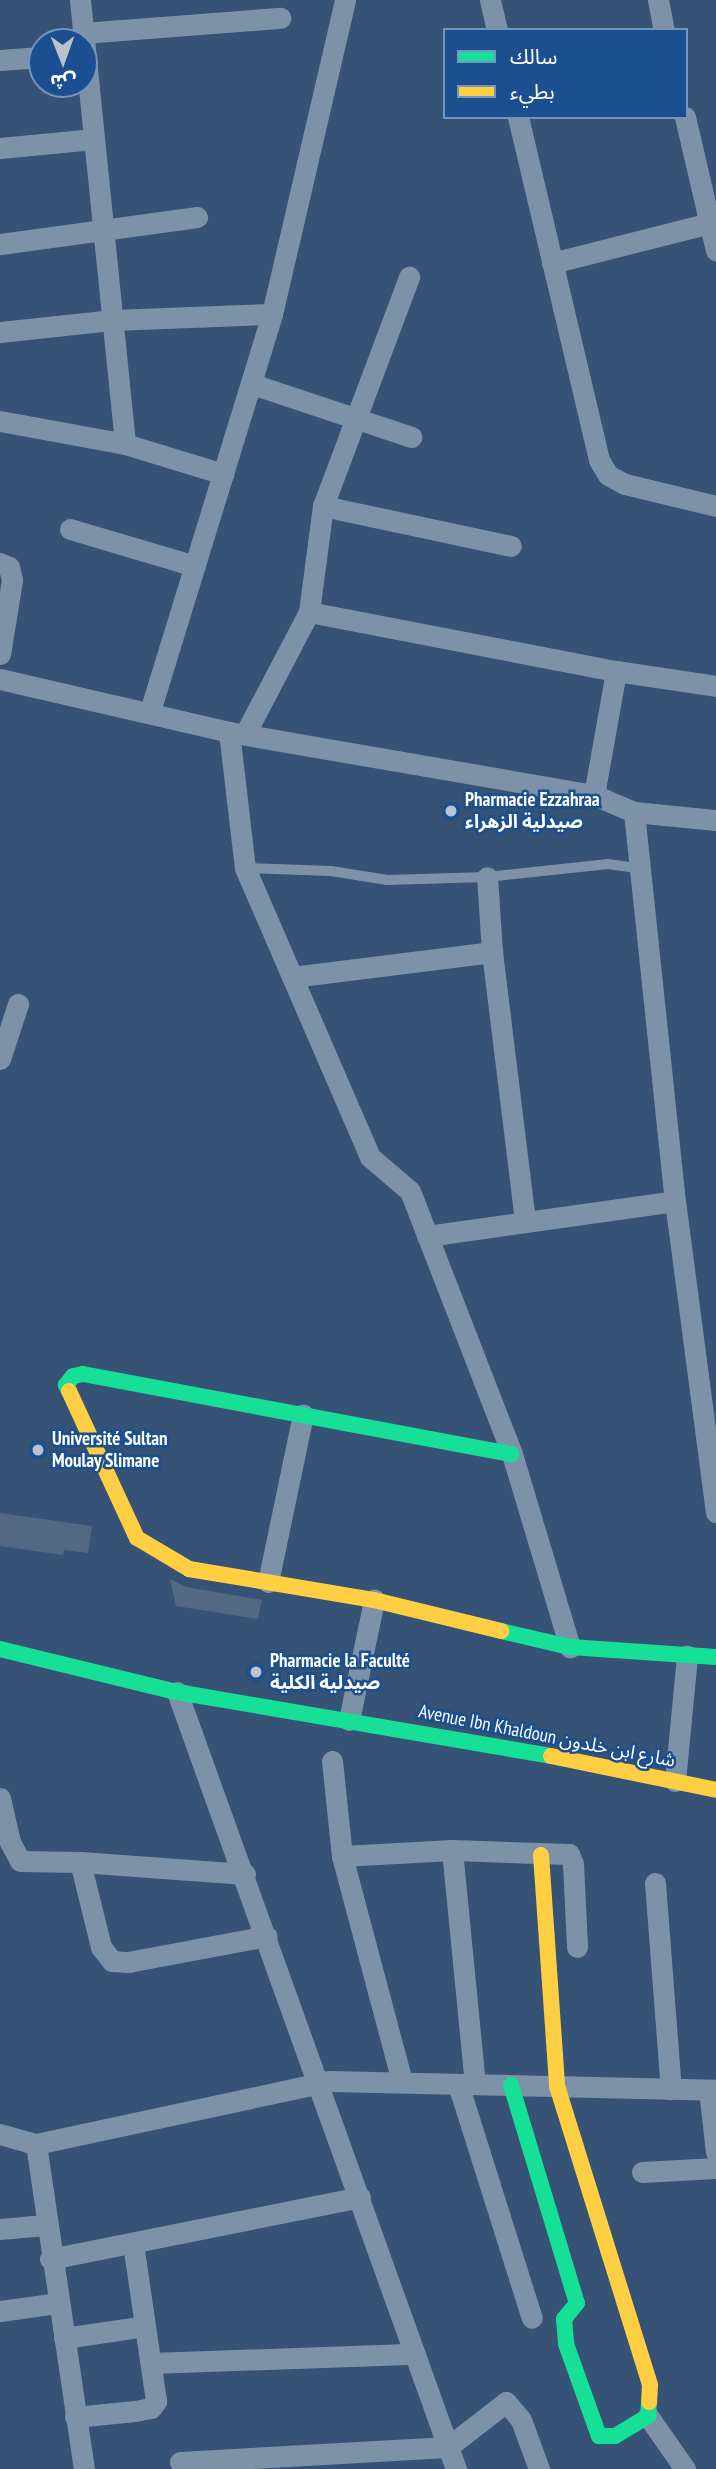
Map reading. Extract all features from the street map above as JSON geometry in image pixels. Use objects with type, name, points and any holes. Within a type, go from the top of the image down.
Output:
[{"type":"street","points":[[80,0],[82,28]]},
{"type":"street","points":[[150,711],[272,314],[345,0]]},
{"type":"street","points":[[490,0],[497,28]]},
{"type":"street","points":[[657,0],[664,28]]},
{"type":"street","points":[[98,44],[279,18]]},
{"type":"street","points":[[0,60],[28,58]]},
{"type":"street","points":[[90,98],[125,444]]},
{"type":"street","points":[[518,119],[598,460],[608,475],[625,484],[716,506]]},
{"type":"street","points":[[685,119],[716,250]]},
{"type":"street","points":[[0,148],[94,139]]},
{"type":"street","points":[[0,244],[197,217]]},
{"type":"street","points":[[552,263],[710,223]]},
{"type":"street","points":[[409,277],[354,417],[323,506],[309,612],[238,732],[245,868],[370,1157],[410,1191],[512,1454],[570,1647]]},
{"type":"street","points":[[0,332],[113,320],[272,314]]},
{"type":"street","points":[[251,384],[411,437]]},
{"type":"street","points":[[0,421],[125,444],[224,474]]},
{"type":"street","points":[[323,506],[512,546]]},
{"type":"street","points":[[70,529],[195,566]]},
{"type":"street","points":[[0,563],[9,567],[12,580],[0,654]]},
{"type":"street","points":[[309,612],[616,671],[716,686]]},
{"type":"street","points":[[594,795],[616,671]]},
{"type":"street","points":[[0,679],[238,732],[594,795],[634,812],[716,820]]},
{"type":"street","points":[[634,812],[675,1201],[716,1512]]},
{"type":"street","points":[[487,877],[492,952],[525,1219]]},
{"type":"street","points":[[292,977],[492,952]]},
{"type":"street","points":[[0,1059],[18,1004]]},
{"type":"street","points":[[428,1236],[525,1219],[675,1201]]},
{"type":"street","points":[[512,1454],[83,1374],[73,1376],[66,1385],[137,1538],[189,1569],[374,1600],[570,1647],[716,1657]]},
{"type":"street","points":[[268,1582],[303,1415]]},
{"type":"street","points":[[349,1720],[374,1600]]},
{"type":"street","name":"Avenue Ibn Khaldoun شارع ابن خلدون","points":[[0,1649],[177,1692],[349,1720],[716,1790]]},
{"type":"street","points":[[675,1781],[687,1656]]},
{"type":"street","points":[[177,1692],[245,1874],[456,2469]]},
{"type":"street","points":[[332,1761],[342,1856],[402,2082]]},
{"type":"street","points":[[0,1798],[10,1842],[20,1861],[80,1862],[245,1874]]},
{"type":"street","points":[[342,1856],[452,1850],[569,1854],[572,1859],[577,1947]]},
{"type":"street","points":[[452,1850],[467,2084],[532,2318]]},
{"type":"street","points":[[511,2085],[575,2294],[576,2309],[564,2319],[563,2332],[599,2436],[626,2432],[648,2416],[651,2406],[648,2375],[557,2086],[541,1855]]},
{"type":"street","points":[[80,1862],[101,1947],[112,1961],[128,1962],[267,1936]]},
{"type":"street","points":[[655,1883],[671,2089]]},
{"type":"street","points":[[0,2134],[36,2144],[319,2082],[402,2082],[712,2090],[716,2152]]},
{"type":"street","points":[[36,2144],[44,2225],[84,2469]]},
{"type":"street","points":[[642,2172],[716,2168]]},
{"type":"street","points":[[50,2259],[360,2197]]},
{"type":"street","points":[[0,2230],[44,2225]]},
{"type":"street","points":[[75,2417],[135,2411],[155,2405],[133,2244]]},
{"type":"street","points":[[0,2311],[58,2303]]},
{"type":"street","points":[[64,2338],[145,2326]]},
{"type":"street","points":[[151,2363],[415,2354]]},
{"type":"street","points":[[180,2462],[448,2447],[506,2402],[521,2420],[539,2469]]},
{"type":"street","points":[[648,2416],[685,2469]]},
{"type":"lane","points":[[245,868],[387,880],[487,877],[608,864],[642,869]]},
{"type":"building","points":[[0,1513],[92,1526],[88,1553],[64,1550],[63,1555],[0,1546]]},
{"type":"building","points":[[170,1579],[186,1587],[262,1600],[258,1619],[176,1606]]},
{"type":"traffic: fast","points":[[69,1391],[66,1385],[73,1376],[83,1374],[512,1454]]},
{"type":"traffic: fast","points":[[501,1631],[570,1647],[716,1657]]},
{"type":"traffic: fast","points":[[0,1649],[177,1692],[551,1756]]},
{"type":"traffic: fast","points":[[511,2085],[577,2303],[564,2319],[566,2344],[599,2436],[615,2436],[648,2416],[649,2402]]},
{"type":"traffic: slow","points":[[69,1391],[137,1538],[189,1569],[374,1600],[501,1631]]},
{"type":"traffic: slow","points":[[551,1756],[716,1790]]},
{"type":"traffic: slow","points":[[541,1855],[557,2086],[650,2385],[649,2402]]},
{"type":"place","name":"Pharmacie Ezzahraa صيدلية الزهراء","points":[[451,811]]},
{"type":"place","name":"Université Sultan Moulay Slimane","points":[[38,1450]]},
{"type":"place","name":"Pharmacie la Faculté صيدلية الكلية","points":[[256,1672]]}]
